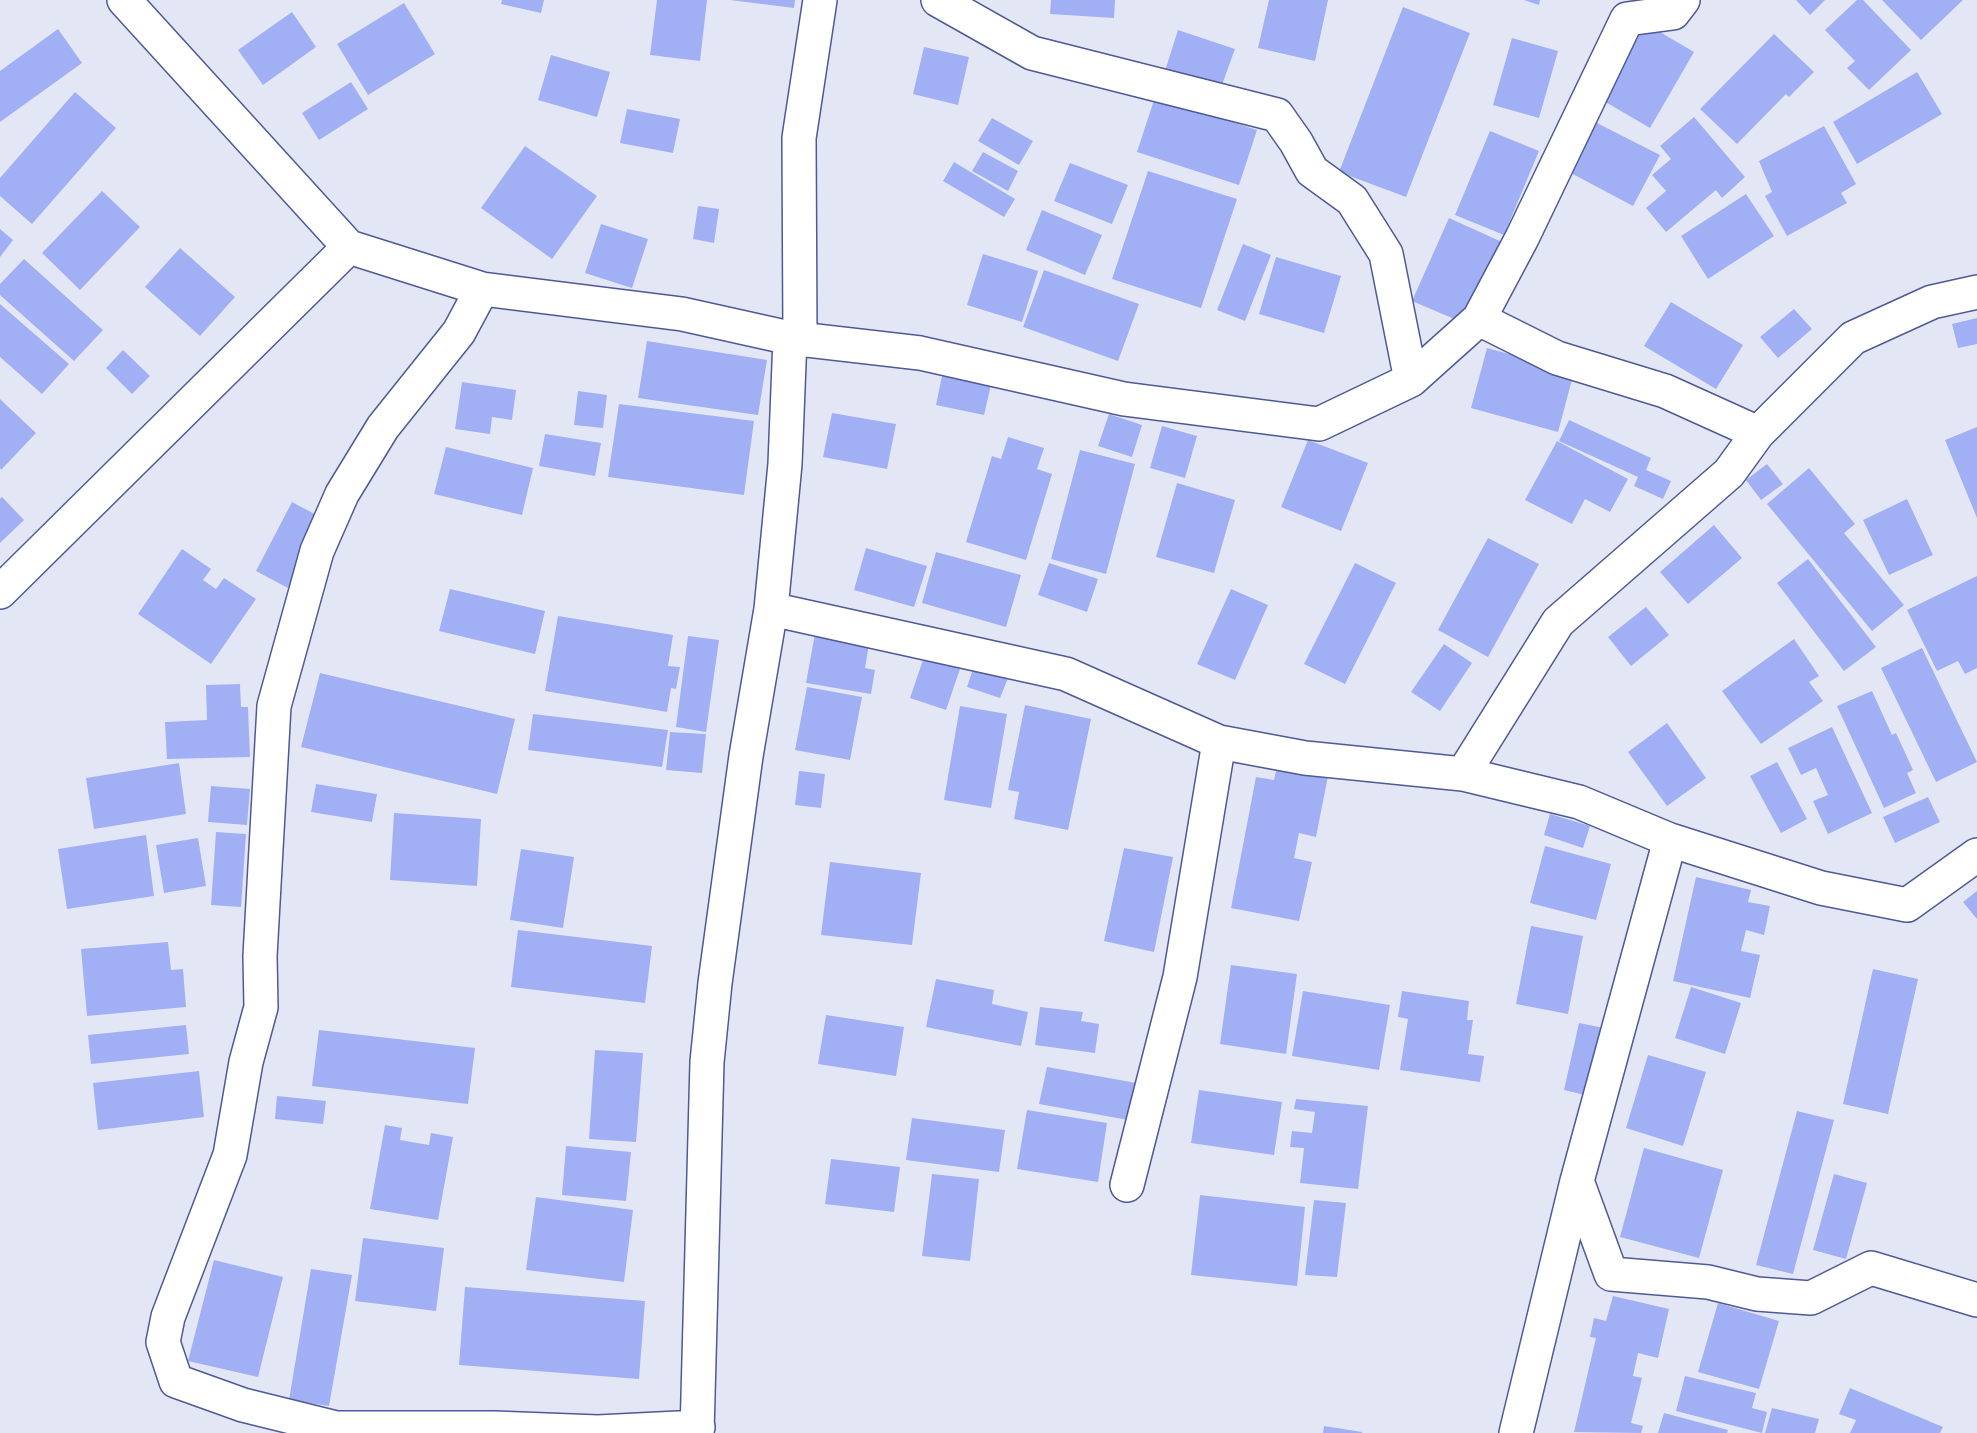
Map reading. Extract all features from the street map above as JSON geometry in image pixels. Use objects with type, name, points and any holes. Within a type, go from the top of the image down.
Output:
[{"type":"street","points":[[124,0],[348,247],[482,289],[682,314],[795,338],[920,353],[1124,399],[1319,424],[1411,380],[1479,319],[1522,238],[1618,10],[1673,13],[1683,0]]},
{"type":"street","points":[[482,289],[459,332],[383,427],[342,494],[317,551],[274,706],[260,956],[261,1007],[246,1062],[230,1155],[168,1317],[163,1342],[176,1381],[243,1405],[336,1428],[494,1428],[598,1432],[698,1430],[707,1062],[715,983],[745,768],[771,609],[795,338],[798,138],[820,0]]},
{"type":"street","points":[[938,0],[1032,53],[1277,114],[1312,171],[1352,200],[1386,254],[1411,380]]},
{"type":"street","points":[[0,592],[348,247]]},
{"type":"street","points":[[1463,774],[1558,622],[1729,473],[1758,433],[1853,338],[1932,302],[1977,292]]},
{"type":"street","points":[[1479,319],[1557,358],[1665,391],[1758,433]]},
{"type":"street","points":[[771,609],[1066,674],[1219,742],[1305,758],[1463,774],[1579,802],[1670,840],[1821,888],[1907,905],[1977,855]]},
{"type":"street","points":[[1127,1185],[1180,977],[1219,742]]},
{"type":"street","points":[[1516,1433],[1577,1181],[1670,840]]},
{"type":"street","points":[[1577,1181],[1611,1274],[1708,1282],[1757,1294],[1811,1298],[1871,1268],[1977,1300]]},
{"type":"building","points":[[502,0],[544,0],[541,13],[501,4]]},
{"type":"building","points":[[657,0],[707,0],[700,61],[650,55]]},
{"type":"building","points":[[730,0],[795,0],[794,8]]},
{"type":"building","points":[[1051,0],[1115,0],[1114,18],[1050,14]]},
{"type":"building","points":[[1269,0],[1328,0],[1315,61],[1258,48]]},
{"type":"building","points":[[1524,0],[1540,0],[1539,5]]},
{"type":"building","points":[[1796,0],[1825,0],[1810,15]]},
{"type":"building","points":[[1857,0],[1863,0],[1911,50],[1869,90],[1847,68],[1855,61],[1825,30]]},
{"type":"building","points":[[1882,0],[1963,0],[1921,40]]},
{"type":"building","points":[[404,3],[435,54],[368,95],[337,44]]},
{"type":"building","points":[[1403,7],[1470,33],[1406,197],[1339,172]]},
{"type":"building","points":[[292,12],[316,47],[263,85],[238,50]]},
{"type":"building","points":[[1641,21],[1694,52],[1650,128],[1597,97]]},
{"type":"building","points":[[58,29],[82,63],[0,122],[0,71]]},
{"type":"building","points":[[1178,30],[1235,49],[1219,93],[1164,74]]},
{"type":"building","points":[[1774,34],[1814,72],[1789,97],[1786,94],[1737,144],[1700,109]]},
{"type":"building","points":[[1512,38],[1558,51],[1539,118],[1493,105]]},
{"type":"building","points":[[924,47],[969,57],[958,105],[913,94]]},
{"type":"building","points":[[551,55],[610,72],[597,117],[538,100]]},
{"type":"building","points":[[1917,72],[1942,114],[1857,164],[1833,122]]},
{"type":"building","points":[[351,82],[368,109],[319,140],[302,113]]},
{"type":"building","points":[[75,92],[116,128],[32,224],[0,196],[0,178]]},
{"type":"building","points":[[1155,97],[1257,130],[1239,185],[1137,152]]},
{"type":"building","points":[[627,109],[680,119],[673,153],[620,143]]},
{"type":"building","points":[[1694,117],[1745,177],[1722,198],[1716,190],[1666,232],[1646,208],[1666,191],[1652,175],[1671,159],[1660,146]]},
{"type":"building","points":[[992,118],[1033,141],[1019,165],[978,141]]},
{"type":"building","points":[[1595,122],[1660,155],[1633,206],[1569,172]]},
{"type":"building","points":[[1824,126],[1856,184],[1841,193],[1847,203],[1787,236],[1765,196],[1772,192],[1759,161]]},
{"type":"building","points":[[1490,131],[1539,151],[1504,235],[1455,215]]},
{"type":"building","points":[[525,146],[597,196],[552,259],[481,208]]},
{"type":"building","points":[[983,152],[1018,171],[1008,191],[972,171]]},
{"type":"building","points":[[954,162],[1015,199],[1004,217],[943,181]]},
{"type":"building","points":[[1070,163],[1128,185],[1112,224],[1054,201]]},
{"type":"building","points":[[1148,171],[1237,199],[1201,308],[1112,279]]},
{"type":"building","points":[[102,191],[140,227],[80,290],[42,253]]},
{"type":"building","points":[[1746,194],[1774,236],[1708,279],[1681,236]]},
{"type":"building","points":[[698,206],[719,209],[714,243],[693,239]]},
{"type":"building","points":[[1042,210],[1102,235],[1085,275],[1026,250]]},
{"type":"building","points":[[1449,218],[1502,242],[1466,324],[1412,301]]},
{"type":"building","points":[[601,224],[648,239],[632,288],[585,273]]},
{"type":"building","points":[[0,229],[13,240],[0,257]]},
{"type":"building","points":[[1243,244],[1271,255],[1245,321],[1217,310]]},
{"type":"building","points":[[180,248],[235,297],[200,336],[145,287]]},
{"type":"building","points":[[983,254],[1038,271],[1022,322],[967,305]]},
{"type":"building","points":[[1276,257],[1341,276],[1324,333],[1259,314]]},
{"type":"building","points":[[24,259],[103,330],[74,361],[0,295],[0,284]]},
{"type":"building","points":[[1044,270],[1139,304],[1118,361],[1023,327]]},
{"type":"building","points":[[1671,302],[1743,345],[1716,389],[1644,346]]},
{"type":"building","points":[[0,304],[69,364],[42,394],[0,357]]},
{"type":"building","points":[[1794,309],[1812,329],[1778,358],[1760,337]]},
{"type":"building","points":[[1977,318],[1977,344],[1958,348],[1952,324]]},
{"type":"building","points":[[647,341],[767,360],[758,415],[638,398]]},
{"type":"building","points":[[1487,348],[1574,372],[1558,432],[1471,408]]},
{"type":"building","points":[[123,350],[150,376],[132,394],[106,368]]},
{"type":"building","points":[[942,376],[991,385],[984,415],[936,405]]},
{"type":"building","points":[[462,382],[516,390],[512,420],[492,417],[490,434],[455,429]]},
{"type":"building","points":[[578,391],[607,395],[603,428],[574,425]]},
{"type":"building","points":[[0,399],[36,433],[1,470],[0,468]]},
{"type":"building","points":[[619,404],[754,421],[744,495],[608,477]]},
{"type":"building","points":[[832,413],[896,424],[887,469],[823,457]]},
{"type":"building","points":[[1109,414],[1142,425],[1132,457],[1098,446]]},
{"type":"building","points":[[1569,420],[1651,458],[1646,470],[1671,481],[1663,499],[1634,486],[1638,477],[1559,441]]},
{"type":"building","points":[[1162,426],[1197,436],[1185,478],[1150,468]]},
{"type":"building","points":[[1977,427],[1977,518],[1945,440]]},
{"type":"building","points":[[545,434],[601,443],[595,476],[539,466]]},
{"type":"building","points":[[1008,437],[1044,448],[1037,469],[1052,474],[1026,560],[966,542],[992,456],[1001,459]]},
{"type":"building","points":[[1308,440],[1368,463],[1341,531],[1281,507]]},
{"type":"building","points":[[1557,441],[1628,479],[1610,512],[1585,499],[1572,524],[1525,500]]},
{"type":"building","points":[[446,447],[533,468],[522,515],[434,494]]},
{"type":"building","points":[[1080,450],[1135,464],[1106,574],[1051,559]]},
{"type":"building","points":[[1767,464],[1783,484],[1761,500],[1746,480]]},
{"type":"building","points":[[1809,468],[1855,524],[1844,533],[1904,605],[1872,631],[1767,504]]},
{"type":"building","points":[[1177,483],[1235,500],[1214,573],[1156,557]]},
{"type":"building","points":[[2,497],[24,520],[0,543],[0,499]]},
{"type":"building","points":[[1907,499],[1933,555],[1889,575],[1863,520]]},
{"type":"building","points":[[292,502],[324,519],[288,588],[256,571]]},
{"type":"building","points":[[1714,525],[1742,558],[1688,604],[1660,572]]},
{"type":"building","points":[[1488,538],[1539,564],[1488,657],[1438,630]]},
{"type":"building","points":[[866,548],[927,566],[914,607],[854,590]]},
{"type":"building","points":[[182,549],[211,569],[203,580],[216,589],[224,578],[256,599],[211,664],[138,614]]},
{"type":"building","points":[[936,552],[1021,575],[1006,627],[922,603]]},
{"type":"building","points":[[1808,559],[1876,647],[1844,671],[1777,583]]},
{"type":"building","points":[[1049,563],[1098,579],[1087,612],[1038,595]]},
{"type":"building","points":[[1355,563],[1396,583],[1345,684],[1304,664]]},
{"type":"building","points":[[1977,576],[1977,668],[1965,674],[1958,661],[1937,671],[1907,610]]},
{"type":"building","points":[[450,589],[545,611],[535,654],[439,631]]},
{"type":"building","points":[[1231,589],[1268,605],[1235,680],[1197,664]]},
{"type":"building","points":[[1646,607],[1669,635],[1631,666],[1608,637]]},
{"type":"building","points":[[558,616],[673,635],[668,666],[680,667],[676,689],[671,688],[667,712],[545,691]]},
{"type":"building","points":[[816,628],[870,638],[865,668],[875,670],[871,694],[806,683]]},
{"type":"building","points":[[688,636],[719,640],[706,732],[676,727]]},
{"type":"building","points":[[1794,639],[1819,676],[1809,682],[1823,701],[1761,744],[1722,691]]},
{"type":"building","points":[[1444,644],[1472,663],[1440,711],[1411,692]]},
{"type":"building","points":[[1922,648],[1977,762],[1936,782],[1881,668]]},
{"type":"building","points":[[924,657],[960,669],[946,710],[910,698]]},
{"type":"building","points":[[974,666],[1008,678],[1000,698],[967,687]]},
{"type":"building","points":[[320,673],[515,719],[497,794],[301,747]]},
{"type":"building","points":[[240,684],[241,707],[248,707],[250,757],[167,759],[165,722],[207,720],[206,685]]},
{"type":"building","points":[[807,687],[862,697],[850,760],[795,750]]},
{"type":"building","points":[[1872,691],[1892,735],[1896,733],[1913,770],[1907,773],[1916,793],[1884,808],[1837,706]]},
{"type":"building","points":[[1025,705],[1091,719],[1068,830],[1014,819],[1019,792],[1008,790]]},
{"type":"building","points":[[960,706],[1007,714],[991,808],[944,800]]},
{"type":"building","points":[[533,714],[668,730],[662,767],[528,750]]},
{"type":"building","points":[[1667,723],[1706,778],[1667,806],[1628,752]]},
{"type":"building","points":[[1832,727],[1872,813],[1828,834],[1813,801],[1828,795],[1816,768],[1801,775],[1788,748]]},
{"type":"building","points":[[670,732],[706,734],[702,773],[666,770]]},
{"type":"building","points":[[1777,762],[1807,819],[1781,833],[1750,776]]},
{"type":"building","points":[[179,763],[186,814],[94,829],[86,778]]},
{"type":"building","points":[[1277,766],[1328,776],[1316,837],[1299,833],[1294,858],[1312,862],[1299,921],[1231,908],[1256,777],[1274,780]]},
{"type":"building","points":[[799,771],[825,774],[821,808],[795,805]]},
{"type":"building","points":[[316,784],[377,794],[372,822],[311,812]]},
{"type":"building","points":[[211,786],[250,789],[247,825],[208,822]]},
{"type":"building","points":[[1928,797],[1940,822],[1895,843],[1883,817]]},
{"type":"building","points":[[394,813],[481,819],[477,886],[390,880]]},
{"type":"building","points":[[1550,814],[1590,826],[1583,848],[1544,835]]},
{"type":"building","points":[[216,832],[246,834],[241,907],[211,905]]},
{"type":"building","points":[[146,835],[154,896],[67,909],[58,849]]},
{"type":"building","points":[[198,838],[206,886],[164,893],[156,845]]},
{"type":"building","points":[[1545,846],[1611,864],[1596,920],[1530,903]]},
{"type":"building","points":[[1124,848],[1173,857],[1154,952],[1104,941]]},
{"type":"building","points":[[521,849],[574,857],[563,928],[510,920]]},
{"type":"building","points":[[830,862],[921,873],[912,945],[821,935]]},
{"type":"building","points":[[1696,877],[1751,890],[1748,902],[1770,906],[1764,935],[1746,930],[1741,951],[1760,955],[1750,998],[1673,981]]},
{"type":"building","points":[[1977,891],[1977,919],[1963,902]]},
{"type":"building","points":[[1531,926],[1583,936],[1568,1014],[1516,1004]]},
{"type":"building","points":[[518,930],[652,946],[645,1003],[511,987]]},
{"type":"building","points":[[168,942],[171,970],[183,969],[186,1007],[87,1016],[81,949]]},
{"type":"building","points":[[1231,965],[1297,974],[1286,1054],[1220,1044]]},
{"type":"building","points":[[1873,969],[1918,979],[1888,1114],[1843,1104]]},
{"type":"building","points":[[936,979],[994,990],[992,1004],[1028,1012],[1021,1046],[926,1027]]},
{"type":"building","points":[[1691,987],[1741,1003],[1725,1054],[1675,1038]]},
{"type":"building","points":[[1303,991],[1390,1005],[1379,1070],[1292,1056]]},
{"type":"building","points":[[1402,991],[1469,1001],[1467,1020],[1473,1020],[1468,1054],[1484,1056],[1480,1082],[1400,1070],[1408,1019],[1398,1017]]},
{"type":"building","points":[[1040,1007],[1083,1012],[1081,1021],[1099,1024],[1095,1053],[1035,1045]]},
{"type":"building","points":[[826,1015],[904,1027],[896,1076],[818,1064]]},
{"type":"building","points":[[1579,1023],[1604,1028],[1589,1096],[1564,1090]]},
{"type":"building","points":[[186,1025],[189,1054],[91,1064],[88,1035]]},
{"type":"building","points":[[319,1030],[475,1048],[468,1104],[312,1086]]},
{"type":"building","points":[[595,1050],[643,1053],[636,1142],[589,1139]]},
{"type":"building","points":[[1648,1055],[1706,1072],[1683,1146],[1626,1128]]},
{"type":"building","points":[[1047,1067],[1142,1084],[1134,1121],[1039,1104]]},
{"type":"building","points":[[199,1071],[204,1117],[98,1130],[93,1083]]},
{"type":"building","points":[[1199,1090],[1282,1102],[1274,1155],[1191,1143]]},
{"type":"building","points":[[277,1096],[326,1101],[323,1124],[275,1119]]},
{"type":"building","points":[[1296,1099],[1368,1106],[1358,1189],[1300,1183],[1304,1148],[1290,1147],[1292,1131],[1312,1133],[1315,1112],[1294,1109]]},
{"type":"building","points":[[1027,1110],[1107,1123],[1098,1182],[1017,1169]]},
{"type":"building","points":[[1797,1111],[1834,1120],[1793,1274],[1756,1265]]},
{"type":"building","points":[[912,1118],[1005,1130],[999,1172],[906,1160]]},
{"type":"building","points":[[385,1125],[402,1128],[400,1140],[429,1145],[431,1133],[453,1137],[438,1220],[370,1209]]},
{"type":"building","points":[[566,1146],[631,1152],[626,1201],[562,1195]]},
{"type":"building","points":[[1644,1148],[1723,1170],[1699,1258],[1620,1237]]},
{"type":"building","points":[[831,1159],[900,1167],[894,1212],[825,1204]]},
{"type":"building","points":[[932,1174],[979,1179],[970,1261],[922,1256]]},
{"type":"building","points":[[1834,1174],[1867,1183],[1846,1259],[1813,1250]]},
{"type":"building","points":[[1200,1195],[1305,1207],[1297,1286],[1191,1275]]},
{"type":"building","points":[[536,1197],[633,1210],[624,1282],[526,1270]]},
{"type":"building","points":[[1314,1200],[1346,1203],[1337,1277],[1305,1275]]},
{"type":"building","points":[[363,1238],[444,1248],[436,1311],[355,1301]]},
{"type":"building","points":[[214,1260],[283,1277],[258,1377],[188,1361]]},
{"type":"building","points":[[311,1269],[352,1275],[329,1406],[289,1400]]},
{"type":"building","points":[[465,1287],[645,1301],[639,1379],[459,1365]]},
{"type":"building","points":[[1613,1296],[1669,1309],[1658,1358],[1638,1353],[1633,1376],[1642,1378],[1631,1423],[1643,1426],[1641,1433],[1574,1432],[1596,1338],[1590,1337],[1594,1318],[1606,1321]]},
{"type":"building","points":[[1718,1303],[1779,1321],[1759,1389],[1698,1372]]},
{"type":"building","points":[[1685,1376],[1756,1393],[1752,1408],[1767,1412],[1762,1433],[1676,1411]]},
{"type":"building","points":[[1850,1388],[1943,1427],[1940,1433],[1850,1433],[1856,1420],[1839,1414]]},
{"type":"building","points":[[1772,1408],[1819,1419],[1815,1433],[1765,1433]]},
{"type":"building","points":[[1664,1413],[1728,1430],[1727,1433],[1658,1433]]},
{"type":"building","points":[[1324,1426],[1362,1432],[1362,1433],[1323,1433]]}]
